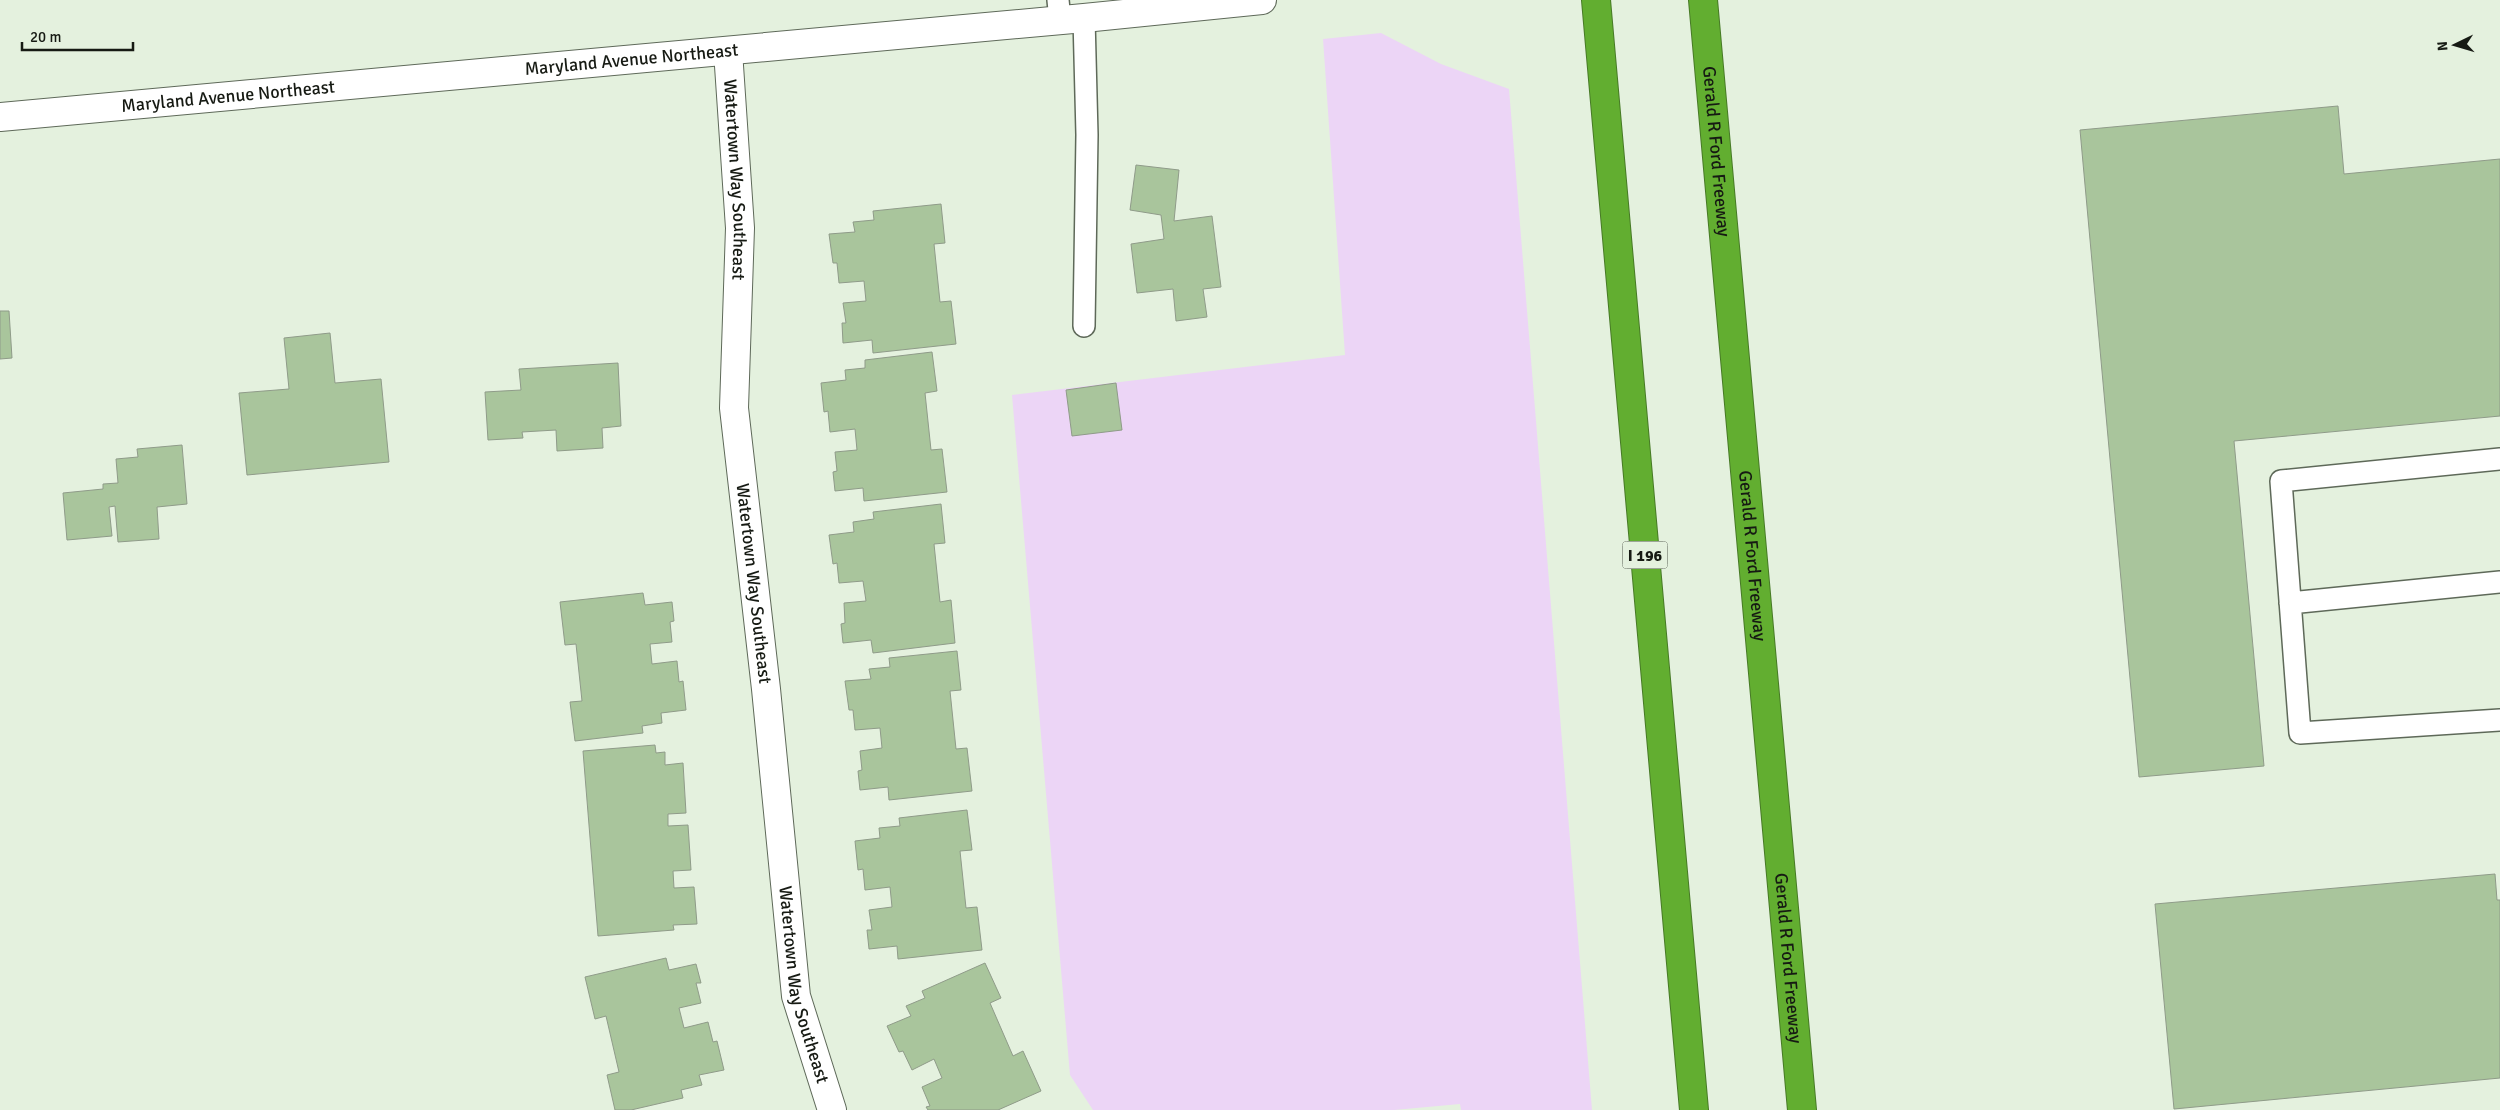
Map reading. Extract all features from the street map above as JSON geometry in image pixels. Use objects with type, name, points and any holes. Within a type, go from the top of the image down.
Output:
[{"type":"highway","name":"I 196","points":[[1596,0],[1694,1110]]},
{"type":"highway","name":"Gerald R Ford Freeway","points":[[1705,0],[1802,1110]]},
{"type":"street","name":"Maryland Avenue Northeast","points":[[0,117],[728,51],[1067,13],[1262,0]]},
{"type":"street","name":"Watertown Way Southeast","points":[[728,51],[740,228],[734,408],[765,679],[796,996],[832,1110]]},
{"type":"lane","points":[[1067,13],[1087,135],[1084,326]]},
{"type":"lane","points":[[2500,459],[2281,481],[2300,733],[2500,720]]},
{"type":"lane","points":[[2290,603],[2500,582]]},
{"type":"shaded area","points":[[1381,33],[1441,64],[1509,89],[1592,1110],[1461,1110],[1460,1104],[1394,1110],[1093,1110],[1070,1075],[1012,395],[1345,355],[1323,39]]},
{"type":"building","points":[[2338,106],[2344,174],[2500,159],[2500,416],[2234,441],[2264,766],[2139,777],[2080,130]]},
{"type":"building","points":[[1136,165],[1179,170],[1174,221],[1212,216],[1221,287],[1203,289],[1207,317],[1176,321],[1173,289],[1137,293],[1131,244],[1164,239],[1161,215],[1130,210]]},
{"type":"building","points":[[941,204],[945,243],[934,244],[940,302],[951,301],[956,344],[873,353],[872,340],[843,343],[842,323],[846,323],[843,303],[866,301],[864,281],[839,283],[837,263],[833,263],[829,234],[855,232],[853,222],[874,220],[873,211]]},
{"type":"building","points":[[0,311],[9,311],[12,358],[0,359]]},
{"type":"building","points":[[330,333],[335,383],[381,379],[389,462],[247,475],[239,393],[289,389],[284,338]]},
{"type":"building","points":[[932,352],[937,391],[925,393],[931,450],[942,449],[947,492],[864,501],[863,488],[835,491],[833,472],[837,471],[835,452],[857,450],[855,429],[830,432],[828,411],[824,412],[821,383],[846,380],[845,370],[865,368],[865,360]]},
{"type":"building","points":[[618,363],[621,426],[602,428],[603,448],[557,451],[556,430],[522,432],[523,438],[488,440],[485,392],[521,390],[519,369]]},
{"type":"building","points":[[1116,383],[1122,430],[1072,436],[1066,390]]},
{"type":"building","points":[[182,445],[187,504],[157,507],[159,539],[118,542],[115,506],[109,507],[112,536],[67,540],[63,493],[103,489],[103,484],[118,483],[116,459],[138,457],[137,449]]},
{"type":"building","points":[[941,504],[945,543],[934,544],[940,602],[951,600],[955,643],[873,653],[871,640],[843,643],[841,624],[845,623],[844,603],[866,601],[863,581],[839,583],[837,563],[833,564],[829,535],[854,532],[853,522],[874,519],[873,512]]},
{"type":"building","points":[[643,593],[645,605],[672,602],[674,621],[670,622],[672,642],[650,644],[652,664],[677,661],[679,682],[683,681],[686,710],[661,713],[662,723],[642,726],[643,733],[575,741],[570,702],[582,701],[576,644],[565,645],[560,602]]},
{"type":"building","points":[[957,651],[961,690],[950,691],[956,749],[967,748],[972,791],[889,800],[888,787],[860,790],[858,771],[862,770],[860,751],[882,748],[880,728],[855,730],[853,710],[849,710],[845,681],[871,679],[869,669],[890,667],[889,658]]},
{"type":"building","points":[[655,745],[656,753],[665,752],[665,765],[683,763],[686,813],[668,814],[668,826],[688,825],[691,870],[673,871],[674,888],[694,887],[697,924],[673,925],[674,930],[598,936],[583,751]]},
{"type":"building","points":[[967,810],[972,850],[960,851],[966,908],[977,907],[982,950],[898,959],[897,946],[869,949],[867,930],[872,930],[869,910],[892,907],[890,887],[865,890],[863,869],[858,870],[855,841],[880,838],[879,828],[900,826],[899,818]]},
{"type":"building","points":[[2495,874],[2497,900],[2500,900],[2500,1078],[2174,1109],[2155,904]]},
{"type":"building","points":[[666,958],[669,970],[696,964],[701,983],[696,983],[701,1003],[679,1008],[684,1028],[708,1022],[713,1042],[717,1041],[724,1070],[699,1075],[702,1085],[681,1090],[683,1098],[631,1110],[615,1110],[607,1075],[619,1072],[606,1016],[595,1019],[585,977]]},
{"type":"building","points":[[985,963],[1001,998],[990,1003],[1013,1056],[1023,1051],[1041,1091],[998,1110],[928,1110],[926,1107],[930,1106],[922,1087],[942,1078],[934,1059],[912,1070],[903,1051],[899,1052],[887,1026],[911,1016],[906,1006],[925,998],[922,991]]}]
